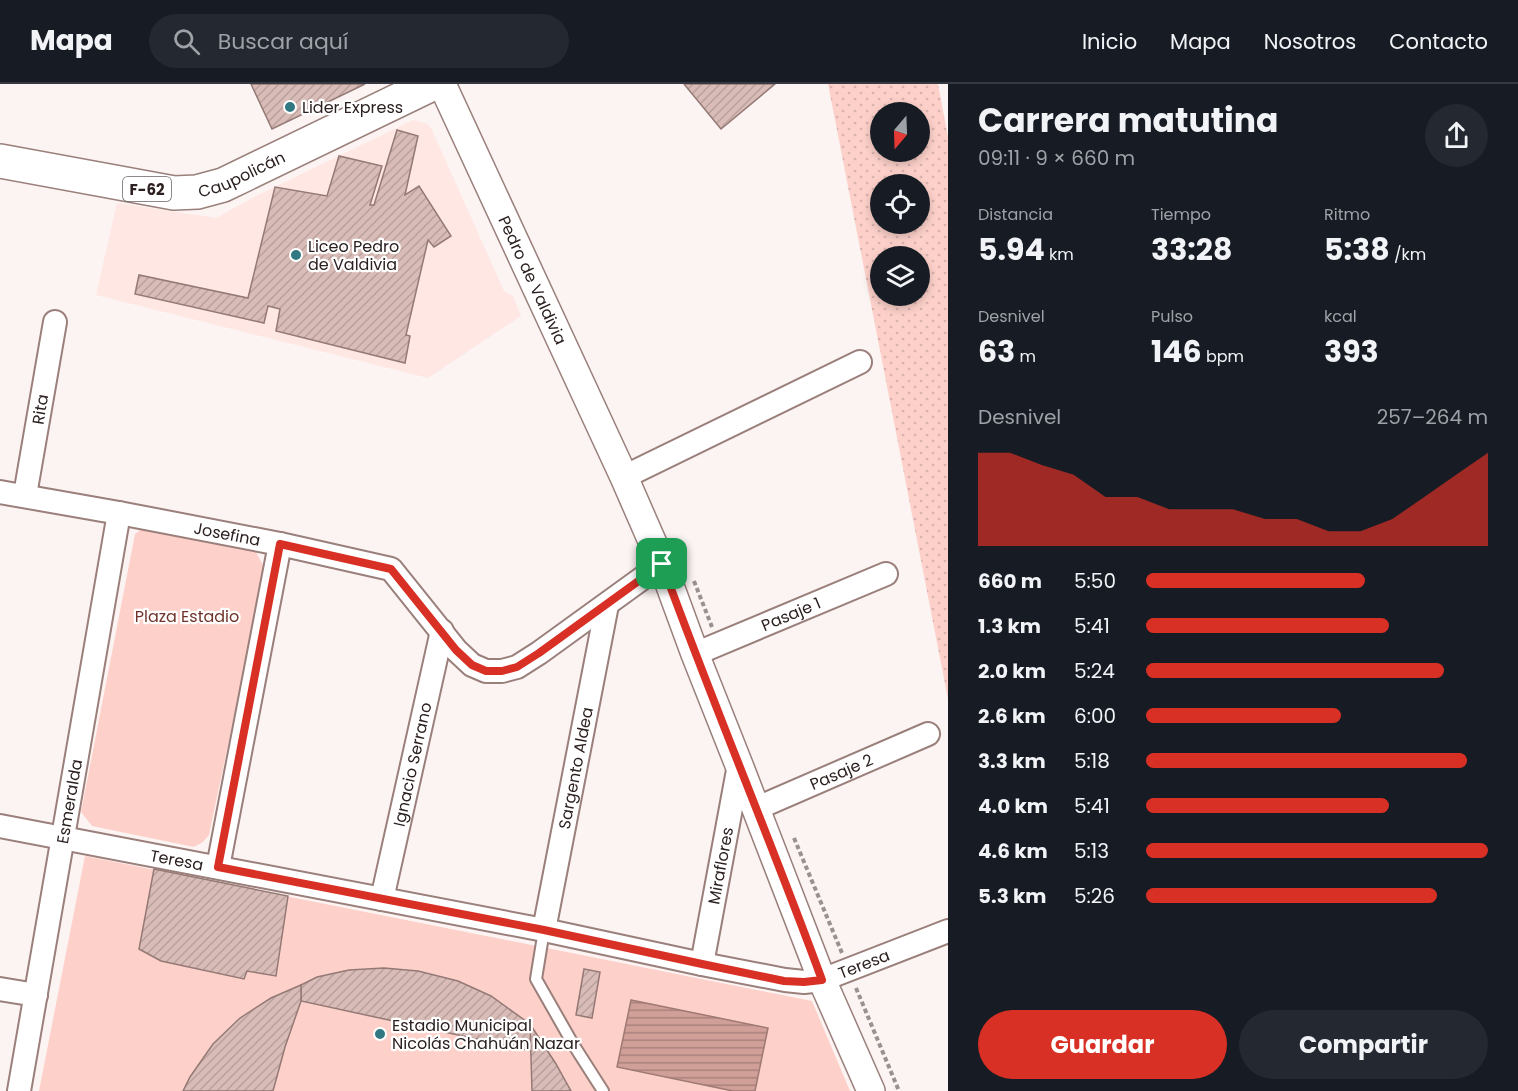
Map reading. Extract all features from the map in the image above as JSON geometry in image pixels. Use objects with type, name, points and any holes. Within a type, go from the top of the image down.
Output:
[{"type":"main road","name":"Caupolicán","points":[[0,161],[153,190],[174,193],[197,192],[223,185],[432,84]]},
{"type":"street","name":"Pedro de Valdivia","points":[[442,84],[662,564],[822,980],[871,1091]]},
{"type":"street","name":"Rita","points":[[25,495],[55,322]]},
{"type":"street","points":[[624,477],[860,362]]},
{"type":"street","name":"Josefina","points":[[0,492],[280,544],[391,569],[456,650],[472,665],[486,671],[502,671],[517,667],[662,564]]},
{"type":"street","name":"Esmeralda","points":[[19,1091],[120,513]]},
{"type":"street","points":[[218,867],[280,544]]},
{"type":"street","name":"Pasaje 1","points":[[695,654],[886,574]]},
{"type":"street","name":"Sargento Aldea","points":[[544,930],[607,605]]},
{"type":"street","name":"Ignacio Serrano","points":[[382,899],[442,631]]},
{"type":"street","name":"Pasaje 2","points":[[755,809],[928,735]]},
{"type":"street","name":"Miraflores","points":[[702,964],[739,765]]},
{"type":"street","name":"Teresa","points":[[0,826],[544,930],[784,981],[822,980],[948,931]]},
{"type":"street","points":[[0,989],[36,995]]},
{"type":"lane","points":[[544,930],[536,979],[603,1091]]},
{"type":"shaded area","name":"Liceo Pedro de Valdivia","points":[[413,120],[428,124],[432,130],[504,291],[513,296],[521,316],[428,378],[96,295],[117,203],[216,218],[256,196]]},
{"type":"shaded area","points":[[631,1000],[768,1028],[755,1091],[733,1091],[617,1067]]},
{"type":"green space","points":[[828,84],[938,84],[948,137],[948,699],[871,306],[930,306],[930,246],[870,246],[870,299]]},
{"type":"green space","name":"Plaza Estadio","points":[[143,528],[255,550],[265,569],[209,835],[194,847],[92,826],[81,812],[135,534]]},
{"type":"green space","name":"Estadio Municipal Nicolás Chahuán Nazar","points":[[85,856],[812,1001],[850,1091],[39,1091]]},
{"type":"building","name":"Lider Express","points":[[251,84],[365,84],[272,129]]},
{"type":"building","points":[[684,84],[775,84],[721,129]]},
{"type":"building","points":[[397,130],[418,136],[405,195],[419,186],[451,236],[434,247],[428,240],[406,335],[410,336],[405,363],[276,331],[280,309],[268,306],[264,323],[135,294],[139,275],[248,298],[275,187],[327,196],[339,156],[382,166],[370,205],[374,205]]},
{"type":"building","points":[[154,869],[288,896],[276,976],[247,971],[244,979],[161,961],[139,949]]},
{"type":"building","points":[[384,968],[418,971],[458,981],[491,996],[530,1024],[532,1051],[301,1001],[301,985],[317,977],[349,970]]},
{"type":"building","points":[[584,969],[600,972],[592,1018],[576,1015]]},
{"type":"building","points":[[301,985],[301,1001],[273,1091],[183,1091],[213,1044],[240,1018],[271,998]]},
{"type":"building","points":[[530,1024],[556,1064],[571,1091],[532,1091]]},
{"type":"place","name":"Lider Express","points":[[290,107]]},
{"type":"place","name":"Liceo Pedro de Valdivia","points":[[296,255]]},
{"type":"place","name":"Estadio Municipal Nicolás Chahuán Nazar","points":[[380,1034]]},
{"type":"route","points":[[280,544],[391,569],[456,650],[472,665],[486,671],[502,671],[517,667],[662,564],[822,980],[784,981],[544,930],[218,867],[280,544]]}]
